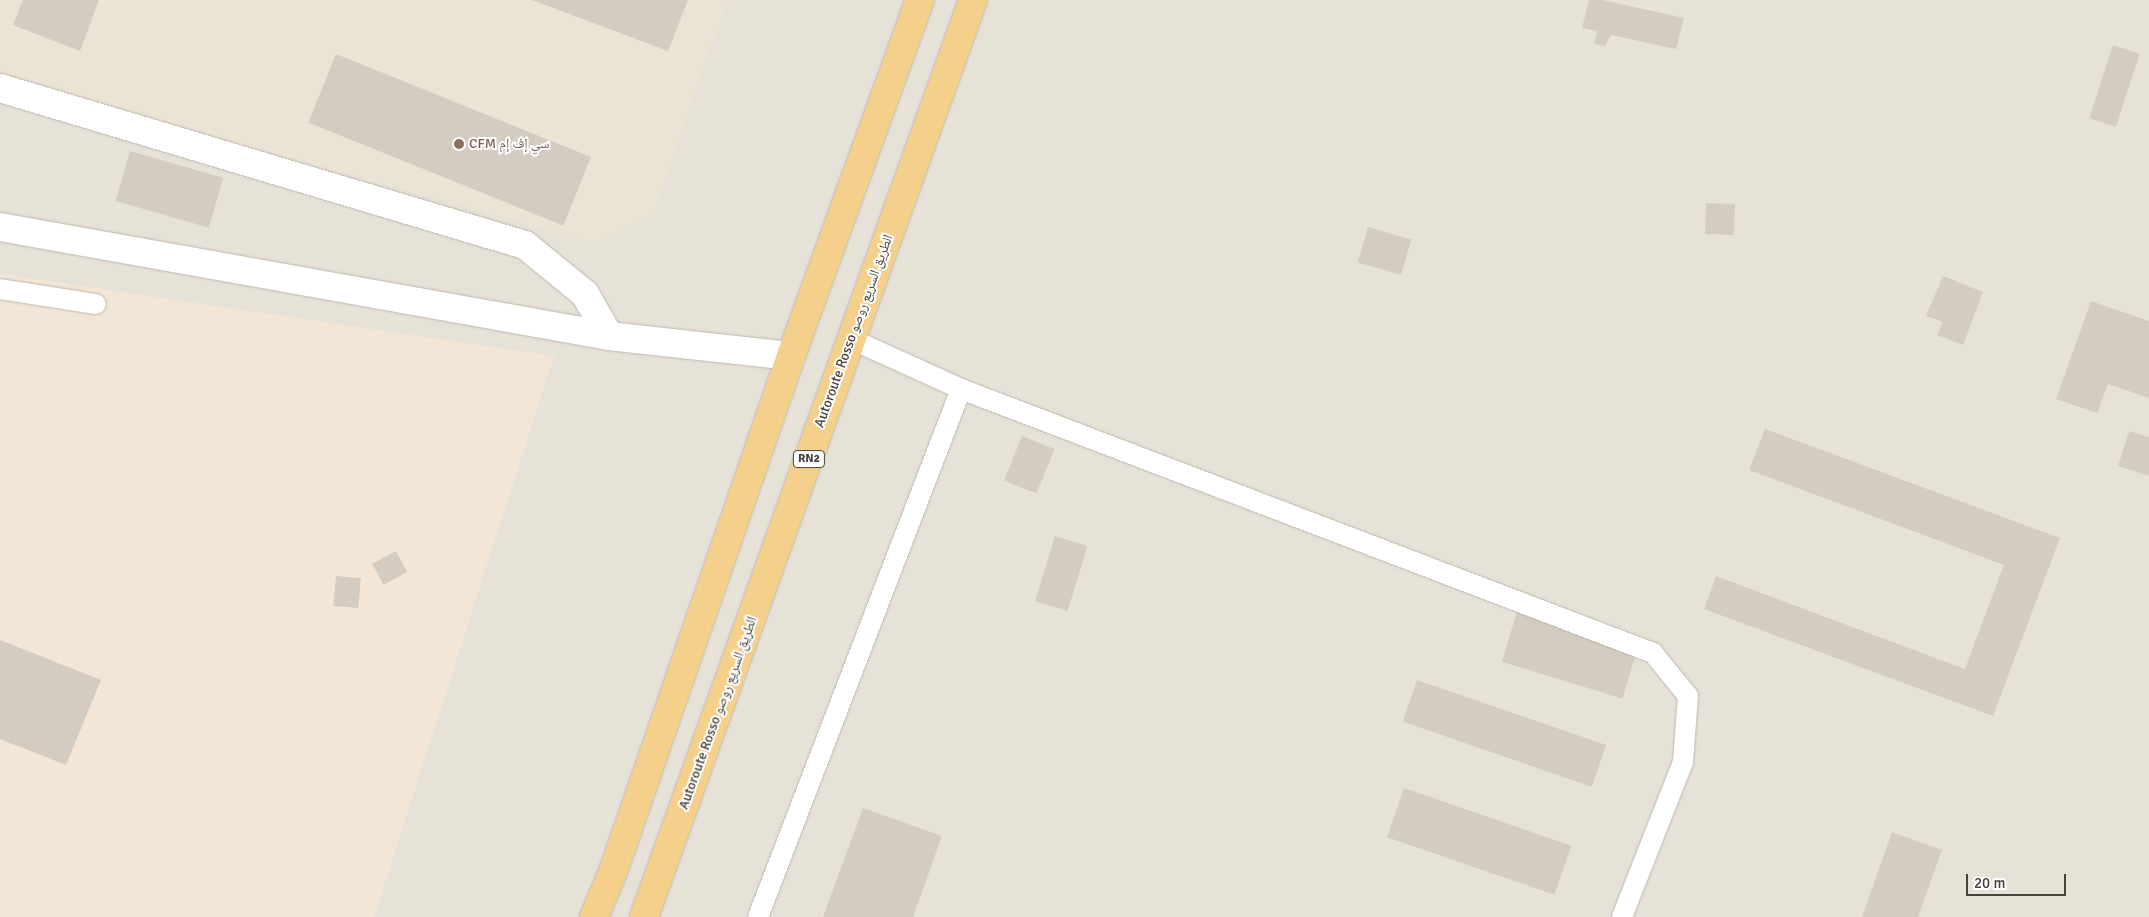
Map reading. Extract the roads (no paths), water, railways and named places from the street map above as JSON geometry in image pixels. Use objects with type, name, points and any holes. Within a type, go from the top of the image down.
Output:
[{"type":"highway","points":[[594,917],[614,869],[791,356],[920,0]]},
{"type":"highway","name":"Autoroute Rosso الطريق السريع روصو","points":[[644,917],[973,0]]},
{"type":"street","points":[[0,88],[525,245],[585,294],[609,336]]},
{"type":"street","points":[[0,226],[609,336],[791,356]]},
{"type":"lane","points":[[0,289],[96,304]]},
{"type":"lane","points":[[852,339],[961,389],[1653,654],[1688,696],[1683,762],[1622,917]]},
{"type":"lane","points":[[758,917],[961,389]]},
{"type":"place","name":"CFM سي إف إم","points":[[459,144]]}]
